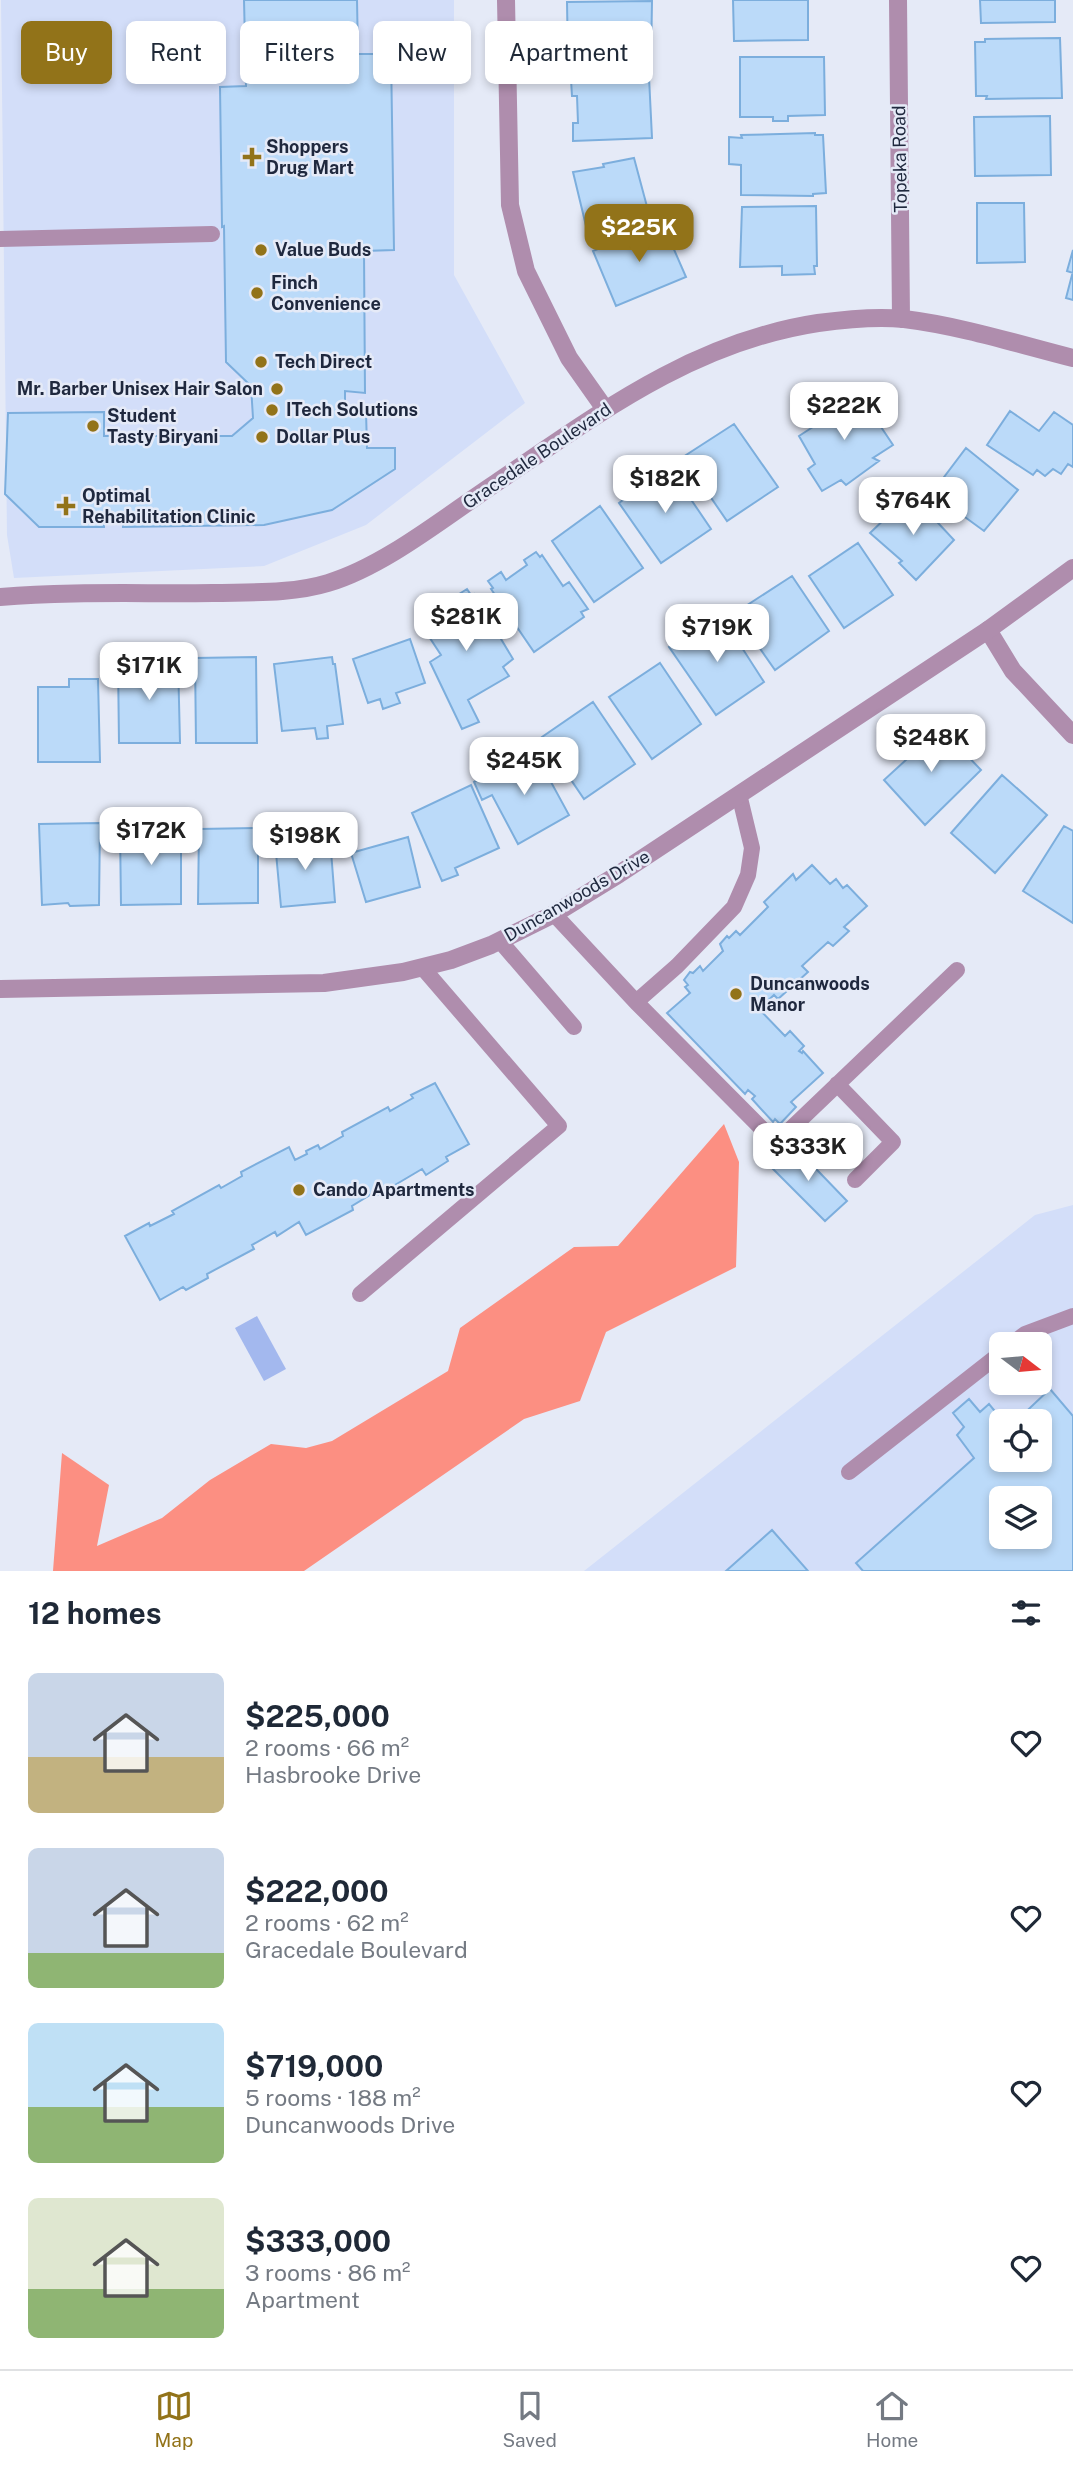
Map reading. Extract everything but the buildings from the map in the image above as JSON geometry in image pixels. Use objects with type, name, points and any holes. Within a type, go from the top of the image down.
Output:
[{"type":"street","points":[[506,0],[510,205],[519,245],[526,271],[563,347],[605,409]]},
{"type":"street","name":"Topeka Road","points":[[898,0],[901,319]]},
{"type":"street","name":"Gracedale Boulevard","points":[[0,597],[262,592],[327,583],[361,570],[398,548],[605,409],[686,363],[732,344],[788,328],[838,320],[901,319],[932,323],[1073,358]]},
{"type":"street","name":"Duncanwoods Drive","points":[[0,989],[324,983],[422,967],[451,960],[500,941],[554,914],[619,874],[988,630],[1073,568]]},
{"type":"street","points":[[988,630],[1013,671],[1073,735]]},
{"type":"lane","points":[[0,239],[212,234]]},
{"type":"lane","points":[[636,1002],[677,966],[734,907],[748,875],[752,848],[739,794]]},
{"type":"lane","points":[[554,914],[636,1002],[776,1143],[957,970]]},
{"type":"lane","points":[[500,941],[574,1027]]},
{"type":"lane","points":[[360,1294],[559,1126],[422,967]]},
{"type":"lane","points":[[837,1084],[892,1142],[855,1180]]},
{"type":"lane","points":[[1030,1332],[1073,1316]]},
{"type":"lane","points":[[849,1472],[989,1362]]},
{"type":"shaded area","points":[[1,0],[454,0],[454,21],[373,21],[373,84],[454,84],[454,275],[525,403],[366,525],[264,566],[14,578],[7,535]]},
{"type":"shaded area","points":[[724,1124],[739,1162],[736,1267],[606,1332],[580,1401],[524,1419],[304,1571],[53,1571],[62,1453],[109,1485],[97,1546],[162,1518],[210,1480],[271,1444],[306,1448],[332,1441],[448,1371],[460,1328],[574,1247],[618,1246]]},
{"type":"shaded area","points":[[1073,1205],[1073,1571],[584,1571],[1035,1215]]},
{"type":"water","points":[[257,1316],[286,1369],[264,1381],[235,1328]]},
{"type":"place","name":"Shoppers Drug Mart","points":[[252,157]]},
{"type":"place","name":"Value Buds","points":[[261,250]]},
{"type":"place","name":"Finch Convenience","points":[[257,293]]},
{"type":"place","name":"Tech Direct","points":[[261,362]]},
{"type":"place","name":"Mr. Barber Unisex Hair Salon","points":[[277,389]]},
{"type":"place","name":"ITech Solutions","points":[[272,410]]},
{"type":"place","name":"Student Tasty Biryani","points":[[93,426]]},
{"type":"place","name":"Dollar Plus","points":[[262,437]]},
{"type":"place","name":"Optimal Rehabilitation Clinic","points":[[66,506]]},
{"type":"place","name":"Duncanwoods Manor","points":[[736,994]]},
{"type":"place","name":"Cando Apartments","points":[[299,1190]]}]
